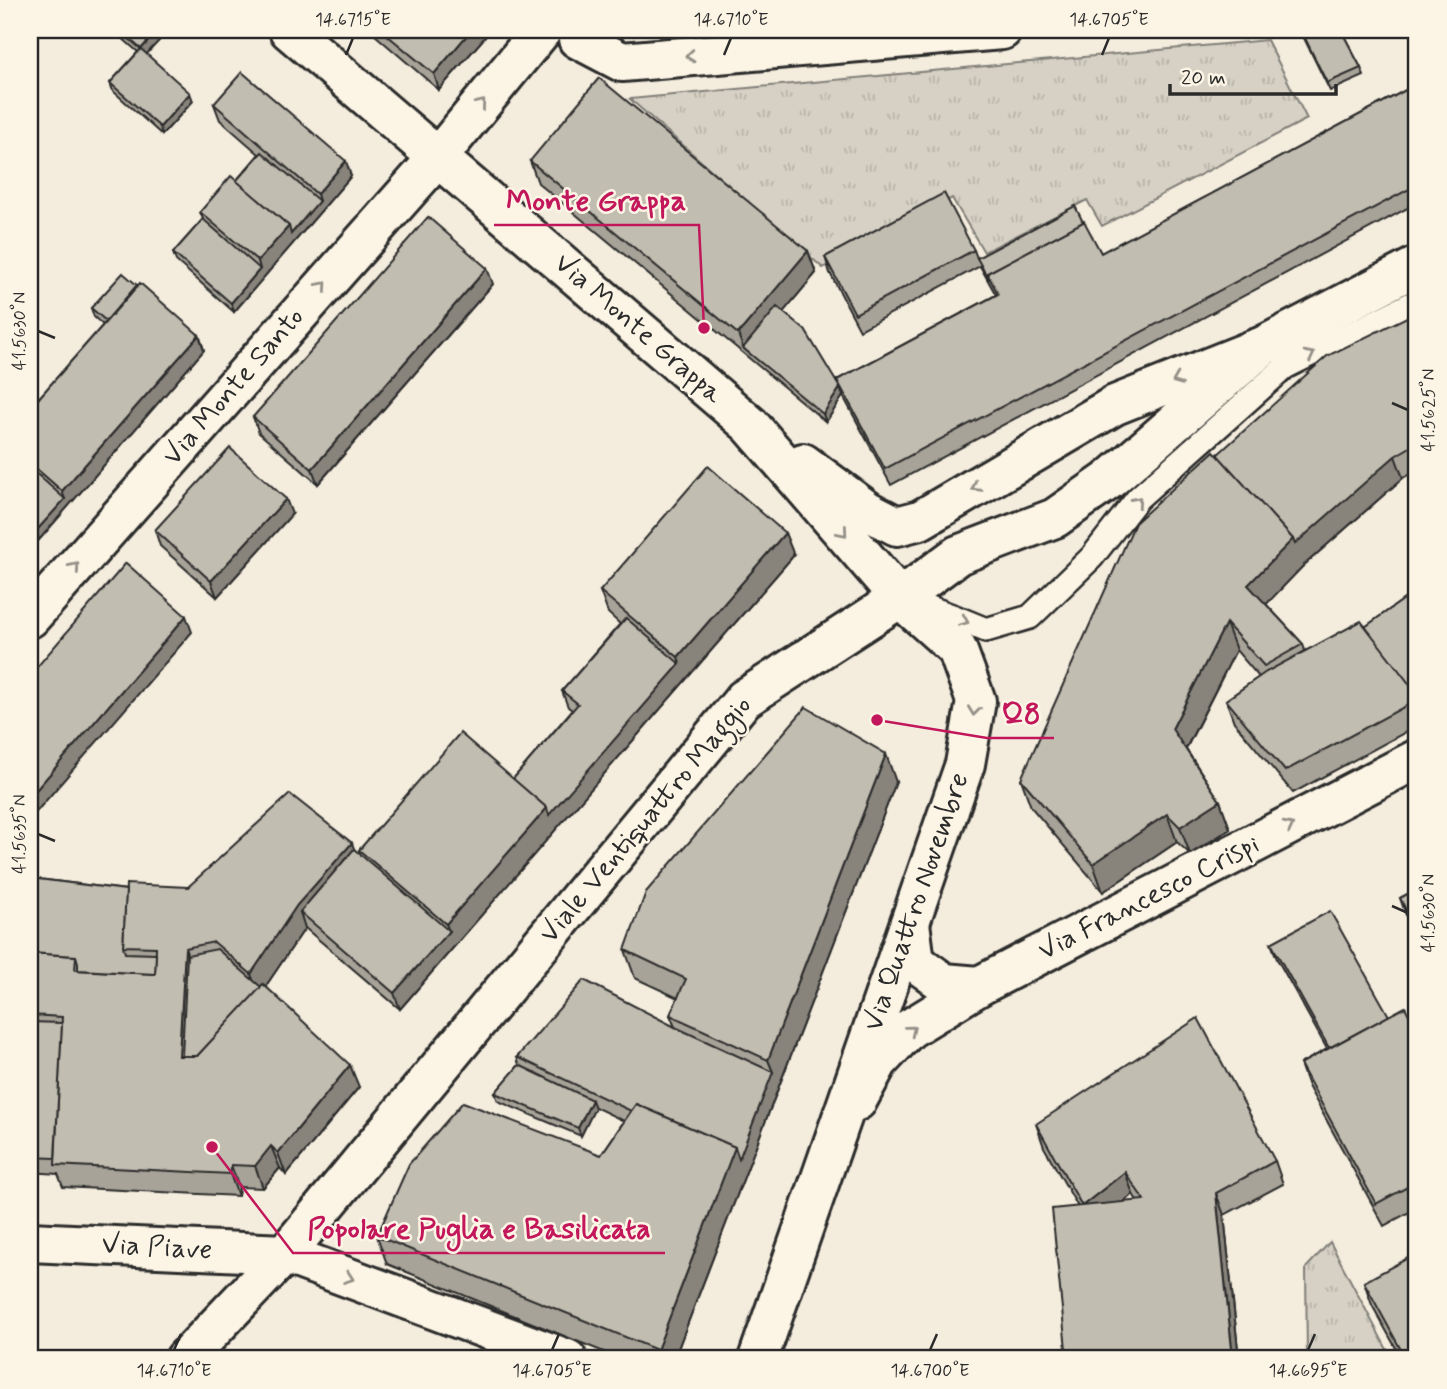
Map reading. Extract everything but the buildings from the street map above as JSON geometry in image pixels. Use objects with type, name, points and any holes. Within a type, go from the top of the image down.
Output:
[{"type":"street","name":"Via Monte Grappa","points":[[289,30],[750,425],[900,598]]},
{"type":"street","name":"Via Monte Santo","points":[[30,618],[438,157],[542,30]]},
{"type":"street","points":[[577,30],[578,39],[622,62],[1002,30]]},
{"type":"street","name":"Viale Ventiquattro Maggio","points":[[185,1359],[285,1254],[744,699],[900,598],[958,555],[1055,518],[1066,511],[1109,480],[1263,346],[1417,267]]},
{"type":"street","points":[[750,425],[869,511],[897,526],[920,520],[1115,405],[1263,346]]},
{"type":"street","name":"Via Quattro Novembre","points":[[758,1359],[965,764],[976,701],[957,649],[900,598]]},
{"type":"street","name":"Via Francesco Crispi","points":[[979,986],[1417,760]]},
{"type":"street","points":[[910,923],[915,962],[944,984],[979,986]]},
{"type":"street","name":"Via Quattro Novembre","points":[[832,1146],[878,1062],[909,1029],[979,986]]},
{"type":"street","name":"Via Piave","points":[[30,1242],[285,1254]]},
{"type":"street","points":[[285,1254],[567,1359]]},
{"type":"lane","points":[[900,598],[986,630],[1030,617],[1092,557],[1138,498],[1284,367],[1417,301]]},
{"type":"green space","points":[[1267,40],[1307,119],[1102,226],[1087,200],[984,252],[952,198],[823,268],[630,99]]},
{"type":"green space","points":[[1330,1242],[1392,1359],[1307,1359],[1306,1268]]},
{"type":"place","name":"Monte Grappa","points":[[704,328]]},
{"type":"place","name":"Q8","points":[[877,720]]},
{"type":"place","name":"Popolare Puglia e Basilicata","points":[[212,1147]]}]
